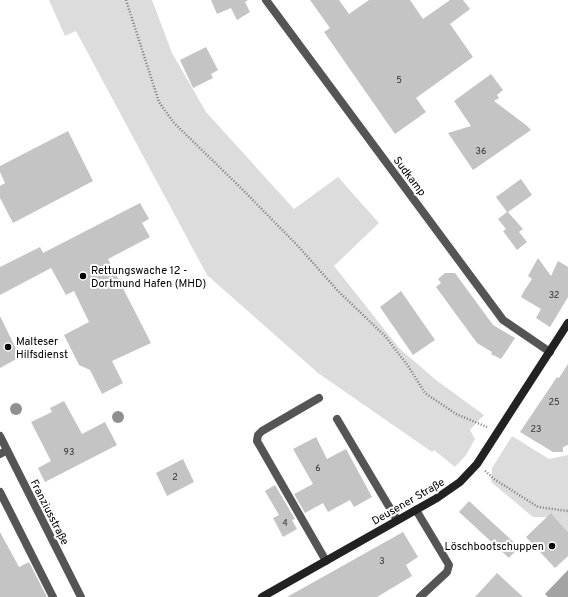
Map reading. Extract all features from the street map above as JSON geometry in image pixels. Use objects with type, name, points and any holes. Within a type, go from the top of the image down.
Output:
[{"type":"main road","name":"Deusener Straße","points":[[262,597],[416,510],[460,482],[477,464],[568,323]]},
{"type":"street","name":"Sudkamp","points":[[266,0],[503,320],[550,352]]},
{"type":"street","points":[[319,398],[262,431],[258,435],[257,441],[326,561]]},
{"type":"street","points":[[337,419],[397,520]]},
{"type":"street","name":"Franziusstraße","points":[[0,436],[4,452],[81,597]]},
{"type":"street","points":[[0,492],[53,597]]},
{"type":"street","points":[[416,510],[449,565],[447,572],[420,597]]},
{"type":"path","points":[[126,0],[159,102],[174,123],[240,187],[298,246],[338,291],[385,336],[408,366],[425,393],[456,414],[488,427],[498,433]]},
{"type":"path","points":[[477,464],[494,479],[538,507],[568,511]]},
{"type":"shaded area","points":[[49,0],[152,0],[172,53],[206,112],[294,209],[338,177],[379,223],[334,266],[400,349],[436,380],[484,415],[470,430],[475,439],[466,455],[455,467],[434,450],[432,452],[318,373],[207,275],[76,31],[65,36]]},
{"type":"shaded area","points":[[512,436],[549,459],[568,455],[568,532],[555,517],[533,517],[491,482],[492,468]]},
{"type":"shaded area","points":[[568,570],[568,597],[548,597],[545,594]]},
{"type":"building","points":[[211,0],[248,0],[245,2],[250,12],[237,20],[231,8],[217,14]]},
{"type":"building","points":[[310,0],[339,0],[349,14],[369,0],[410,0],[423,19],[450,0],[463,0],[470,9],[450,24],[473,57],[416,98],[426,112],[395,134],[324,32],[330,28]]},
{"type":"building","points":[[206,47],[218,70],[211,74],[213,78],[193,88],[180,60]]},
{"type":"building","points":[[491,74],[503,90],[497,95],[499,98],[494,101],[531,130],[473,170],[448,133],[471,126],[454,101]]},
{"type":"building","points":[[68,131],[93,181],[13,223],[0,198],[0,186],[5,183],[0,172],[0,166]]},
{"type":"building","points":[[521,179],[532,195],[508,212],[523,229],[519,232],[527,242],[517,250],[503,231],[506,229],[498,219],[507,212],[496,197]]},
{"type":"building","points":[[140,203],[149,219],[142,223],[150,237],[108,259],[151,343],[112,361],[123,383],[102,394],[90,370],[79,365],[64,335],[89,322],[74,291],[66,295],[51,268],[0,295],[0,267],[40,247],[43,253]]},
{"type":"building","points":[[538,258],[551,276],[558,261],[568,267],[568,297],[550,327],[536,318],[541,309],[521,297],[532,279],[528,276]]},
{"type":"building","points":[[445,273],[455,273],[493,325],[515,338],[501,359],[491,354],[492,352],[477,343],[436,287],[441,283],[438,279]]},
{"type":"building","points":[[401,291],[435,340],[413,355],[380,307]]},
{"type":"building","name":"Malteser Hilfsdienst","points":[[0,316],[20,357],[0,368]]},
{"type":"building","points":[[568,364],[568,445],[563,447],[563,452],[553,452],[520,432],[557,377],[559,378]]},
{"type":"building","points":[[64,401],[82,434],[105,422],[117,445],[45,482],[38,468],[51,461],[31,422],[52,412],[50,408]]},
{"type":"building","points":[[316,437],[327,459],[346,449],[372,497],[354,507],[350,500],[328,512],[323,503],[305,513],[294,494],[313,484],[293,449]]},
{"type":"building","points":[[183,459],[194,482],[167,496],[156,473]]},
{"type":"building","points":[[275,485],[295,519],[292,520],[297,529],[283,537],[273,518],[279,515],[265,491]]},
{"type":"building","points":[[469,501],[519,547],[509,558],[459,512]]},
{"type":"building","name":"Löschbootschuppen","points":[[551,513],[568,532],[568,556],[555,568],[526,537]]},
{"type":"building","points":[[0,532],[19,567],[29,562],[47,597],[0,597]]},
{"type":"building","points":[[403,532],[418,557],[406,565],[412,576],[377,597],[287,597]]},
{"type":"building","points":[[497,573],[523,597],[475,597]]},
{"type":"place","name":"Rettungswache 12 - Dortmund Hafen (MHD)","points":[[83,276]]},
{"type":"place","name":"Malteser Hilfsdienst","points":[[8,347]]},
{"type":"place","name":"Löschbootschuppen","points":[[552,546]]}]
